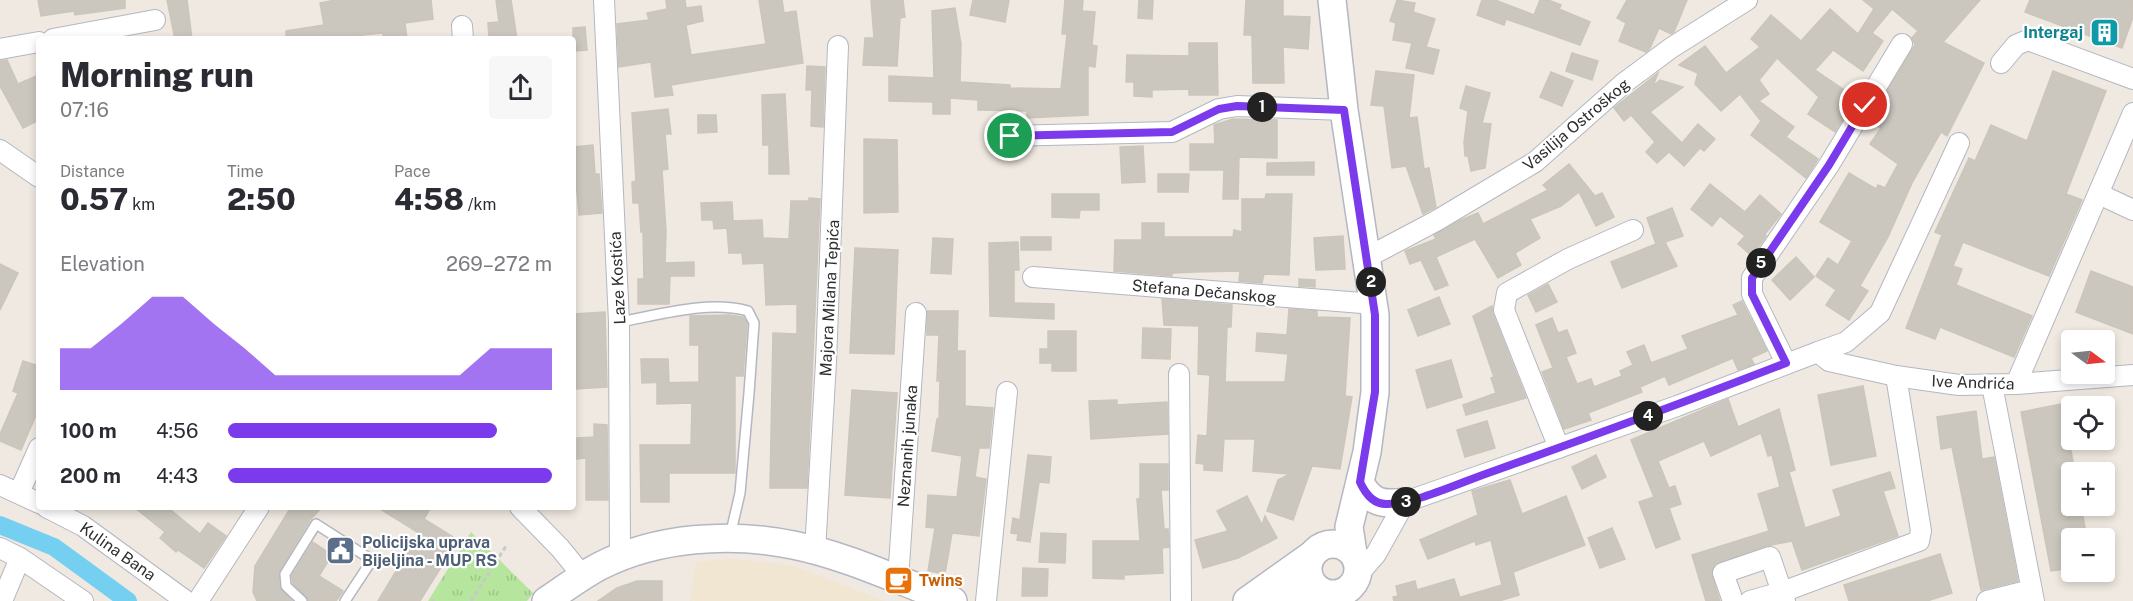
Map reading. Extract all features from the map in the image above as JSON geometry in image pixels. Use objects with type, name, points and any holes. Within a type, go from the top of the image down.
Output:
[{"type":"main road","points":[[1332,0],[1344,110],[1375,304],[1375,392],[1366,452],[1349,527],[1357,574]]},
{"type":"main road","points":[[1323,593],[1309,574],[1317,550],[1366,452]]},
{"type":"main road","points":[[1360,482],[1366,494],[1381,503],[1405,502]]},
{"type":"main road","points":[[546,601],[582,575],[620,557],[669,543],[729,539],[792,544],[953,601]]},
{"type":"main road","points":[[1247,601],[1317,550],[1334,544],[1357,574]]},
{"type":"main road","points":[[1266,601],[1340,592],[1357,574]]},
{"type":"street","name":"Laze Kostića","points":[[604,0],[619,322],[620,557]]},
{"type":"street","name":"Vasilija Ostroškog","points":[[1368,257],[1436,221],[1535,162],[1624,83],[1671,48],[1747,0]]},
{"type":"street","points":[[69,36],[155,20]]},
{"type":"street","points":[[2001,63],[2016,45],[2028,40],[2133,80]]},
{"type":"street","points":[[0,49],[36,43]]},
{"type":"street","points":[[1786,363],[1752,294],[1752,278],[1829,165],[1902,44]]},
{"type":"street","name":"Majora Milana Tepića","points":[[815,551],[829,291],[838,46]]},
{"type":"street","points":[[1010,136],[1172,132],[1219,109],[1237,106],[1344,110]]},
{"type":"street","points":[[2016,384],[2133,113]]},
{"type":"street","points":[[1357,574],[1376,554],[1405,502],[1846,342],[1880,313],[1959,142]]},
{"type":"street","points":[[0,150],[36,175]]},
{"type":"street","points":[[2099,194],[2133,210]]},
{"type":"street","points":[[1559,448],[1504,310],[1507,294],[1569,259],[1633,230]]},
{"type":"street","name":"Stefana Dečanskog","points":[[1033,277],[1375,304]]},
{"type":"street","name":"Neznanih junaka","points":[[898,580],[916,312]]},
{"type":"street","name":"Ive Andrića","points":[[1818,352],[1829,361],[1896,376],[1959,385],[2016,384],[2133,375]]},
{"type":"street","points":[[1179,375],[1181,601]]},
{"type":"street","points":[[1750,601],[1784,597],[1919,541],[1921,531],[1896,376]]},
{"type":"street","points":[[1987,601],[2032,595],[1992,385]]},
{"type":"street","points":[[986,601],[1006,392]]},
{"type":"street","points":[[19,493],[36,455]]},
{"type":"street","points":[[0,485],[36,502]]},
{"type":"street","name":"Kulina Bana","points":[[52,510],[83,526],[186,601]]},
{"type":"street","points":[[198,601],[257,510]]},
{"type":"street","points":[[523,510],[582,575]]},
{"type":"street","points":[[0,548],[20,558],[82,601]]},
{"type":"street","points":[[1733,601],[1723,573],[1770,557],[1784,597]]},
{"type":"street","points":[[2,601],[20,558]]},
{"type":"lane","points":[[619,322],[690,309],[738,308],[748,311],[754,323],[749,393],[740,493],[729,539]]},
{"type":"lane","points":[[302,601],[286,586],[285,574],[316,524],[372,560],[345,601]]},
{"type":"path","points":[[471,601],[506,546]]},
{"type":"shaded area","points":[[733,559],[790,565],[885,601],[690,601],[696,562]]},
{"type":"green space","points":[[471,532],[533,593],[527,601],[428,601]]},
{"type":"building","points":[[38,0],[125,0],[125,8],[75,15],[74,11],[41,16]]},
{"type":"building","points":[[167,0],[187,0],[192,36],[174,36]]},
{"type":"building","points":[[335,0],[431,0],[433,19],[405,23],[407,36],[383,36],[383,33],[353,36],[286,36],[286,31],[324,25],[320,3]]},
{"type":"building","points":[[496,0],[511,0],[517,36],[489,36],[488,23],[499,22]]},
{"type":"building","points":[[666,0],[685,0],[686,8],[701,6],[703,21],[686,25],[691,55],[766,44],[759,0],[782,0],[784,13],[796,11],[803,63],[671,85],[673,95],[655,97],[651,62],[619,67],[617,24],[649,20],[647,13],[667,9]]},
{"type":"building","points":[[871,0],[903,0],[905,17],[900,18],[897,66],[863,65],[865,38],[874,38]]},
{"type":"building","points":[[973,0],[1009,0],[1005,22],[970,15]]},
{"type":"building","points":[[1065,0],[1083,0],[1082,11],[1095,12],[1092,45],[1097,46],[1095,67],[1088,66],[1088,115],[1027,118],[1027,111],[978,110],[978,100],[950,98],[950,114],[933,114],[933,102],[889,101],[889,76],[934,78],[932,11],[955,8],[961,44],[960,82],[1010,85],[1010,88],[1061,89],[1067,34],[1062,34]]},
{"type":"building","points":[[1139,0],[1153,0],[1152,19],[1138,18]]},
{"type":"building","points":[[1246,0],[1283,0],[1283,16],[1310,17],[1308,49],[1283,47],[1284,83],[1253,83],[1252,35],[1244,35]]},
{"type":"building","points":[[1397,0],[1415,3],[1413,12],[1435,19],[1426,47],[1439,50],[1433,74],[1406,68],[1412,43],[1393,40],[1396,23],[1390,21]]},
{"type":"building","points":[[1482,0],[1495,0],[1534,15],[1540,0],[1548,0],[1561,5],[1559,9],[1590,22],[1580,45],[1506,19],[1504,25],[1477,15]]},
{"type":"building","points":[[1627,0],[1687,0],[1674,32],[1671,34],[1659,28],[1646,52],[1619,41],[1626,23],[1617,18]]},
{"type":"building","points":[[1863,0],[1980,0],[1943,42],[1984,63],[1947,136],[1941,132],[1912,183],[1888,237],[1860,286],[1868,291],[1849,320],[1826,305],[1836,290],[1816,276],[1828,258],[1838,265],[1852,241],[1820,222],[1849,173],[1876,189],[1878,185],[1885,188],[1898,164],[1870,144],[1881,128],[1869,121],[1915,45],[1912,38],[1918,31],[1892,9],[1872,33],[1883,41],[1863,71],[1833,50],[1815,70],[1856,98],[1835,132],[1808,114],[1819,97],[1777,58],[1759,80],[1769,94],[1759,101],[1794,127],[1786,137],[1818,159],[1806,178],[1751,135],[1761,121],[1740,94],[1721,111],[1695,84],[1698,73],[1679,65],[1705,46],[1726,73],[1760,47],[1751,39],[1771,15],[1801,41],[1830,9],[1858,34],[1874,9]]},
{"type":"building","name":"Intergaj","points":[[2030,0],[2133,0],[2133,17],[2122,48],[2025,12]]},
{"type":"building","points":[[585,27],[587,50],[576,51],[576,36],[573,36],[573,28]]},
{"type":"building","points":[[1189,43],[1217,43],[1218,95],[1189,95],[1189,89],[1152,90],[1152,97],[1134,96],[1134,82],[1126,82],[1127,55],[1189,56]]},
{"type":"building","points":[[1572,53],[1598,61],[1592,80],[1566,71]]},
{"type":"building","points":[[7,60],[18,84],[36,76],[36,122],[23,128],[0,86],[0,61]]},
{"type":"building","points":[[807,66],[825,67],[823,127],[811,126],[812,90],[806,90]]},
{"type":"building","points":[[1376,71],[1414,75],[1409,118],[1417,117],[1424,169],[1429,168],[1436,207],[1423,214],[1406,166],[1392,168],[1384,106],[1371,105]]},
{"type":"building","points":[[2053,71],[2106,91],[2066,194],[2082,200],[2049,276],[1963,242],[1953,266],[1962,269],[1956,285],[2032,316],[2014,357],[1940,327],[1935,339],[1906,328],[1942,235],[1935,232],[1969,158],[1975,161],[1991,125],[2027,141]]},
{"type":"building","points":[[1551,72],[1573,81],[1562,106],[1540,97]]},
{"type":"building","points":[[1658,73],[1653,86],[1660,80],[1683,87],[1650,112],[1682,143],[1698,124],[1715,139],[1704,151],[1700,148],[1684,166],[1669,152],[1657,163],[1646,152],[1655,142],[1631,115],[1624,121],[1614,108]]},
{"type":"building","points":[[1466,86],[1490,93],[1482,123],[1491,124],[1485,168],[1471,171],[1468,156],[1465,156],[1464,142],[1468,111],[1460,108]]},
{"type":"building","points":[[785,94],[789,174],[769,174],[769,145],[763,145],[762,95]]},
{"type":"building","points":[[668,109],[671,134],[665,134],[668,169],[662,170],[666,231],[665,263],[694,262],[694,276],[670,276],[669,304],[638,304],[638,279],[644,279],[643,232],[641,232],[639,203],[633,203],[632,182],[636,181],[632,113]]},
{"type":"building","points":[[698,115],[716,115],[717,132],[698,133]]},
{"type":"building","points":[[1233,119],[1277,120],[1277,158],[1239,157],[1238,199],[1223,199],[1224,170],[1190,170],[1190,144],[1215,144],[1214,125]]},
{"type":"building","points":[[864,139],[897,140],[898,212],[864,213]]},
{"type":"building","points":[[593,145],[595,174],[599,174],[602,213],[579,215],[576,147]]},
{"type":"building","points":[[1143,146],[1145,182],[1122,183],[1120,147]]},
{"type":"building","points":[[1314,162],[1314,175],[1267,175],[1267,163]]},
{"type":"building","points":[[1569,164],[1595,196],[1602,193],[1614,217],[1596,226],[1579,192],[1561,206],[1530,219],[1540,238],[1515,253],[1521,265],[1498,278],[1475,239],[1436,257],[1448,285],[1435,290],[1421,260],[1410,264],[1405,251],[1436,239],[1434,235],[1461,220],[1478,213],[1483,224],[1548,190],[1543,185]]},
{"type":"building","points":[[1158,174],[1189,174],[1188,192],[1158,192]]},
{"type":"building","points":[[1710,184],[1745,212],[1760,195],[1781,214],[1765,234],[1766,236],[1752,256],[1738,244],[1745,236],[1720,216],[1712,226],[1691,209]]},
{"type":"building","points":[[1052,194],[1099,194],[1099,210],[1080,210],[1079,218],[1052,217]]},
{"type":"building","points":[[1266,194],[1292,194],[1289,275],[1264,274],[1262,283],[1239,281],[1240,271],[1172,273],[1172,276],[1114,271],[1115,240],[1142,240],[1142,223],[1164,223],[1164,237],[1233,237],[1234,230],[1242,232],[1242,199],[1265,199]]},
{"type":"building","points":[[809,198],[820,199],[807,488],[770,488],[773,333],[797,334],[797,304],[766,305],[764,263],[743,264],[742,253],[729,253],[727,228],[714,229],[713,220],[702,220],[701,203],[732,202],[733,221],[762,220],[763,238],[789,239],[791,201],[809,201]]},
{"type":"building","points":[[1672,208],[1683,236],[1665,242],[1677,266],[1622,288],[1611,262],[1656,244],[1647,218]]},
{"type":"building","points":[[1343,236],[1345,269],[1316,270],[1314,238]]},
{"type":"building","points":[[1021,237],[1051,237],[1051,250],[1021,250]]},
{"type":"building","points":[[933,238],[953,239],[951,274],[931,273]]},
{"type":"building","points":[[1018,242],[1019,270],[1014,270],[1014,303],[1054,304],[1054,319],[990,316],[989,243]]},
{"type":"building","points":[[855,248],[898,250],[894,354],[850,353]]},
{"type":"building","points":[[1796,257],[1814,277],[1790,300],[1772,280]]},
{"type":"building","points":[[0,264],[18,273],[0,310]]},
{"type":"building","points":[[2091,271],[2133,287],[2133,334],[2076,312]]},
{"type":"building","points":[[1299,279],[1315,280],[1315,287],[1299,286]]},
{"type":"building","points":[[1548,284],[1557,302],[1536,312],[1528,295]]},
{"type":"building","points":[[1439,297],[1450,324],[1418,336],[1408,310]]},
{"type":"building","points":[[1162,299],[1232,305],[1231,327],[1227,327],[1225,382],[1285,382],[1288,354],[1256,351],[1257,333],[1287,335],[1289,309],[1317,311],[1317,317],[1350,318],[1345,396],[1352,397],[1340,469],[1312,466],[1293,520],[1267,511],[1278,480],[1290,474],[1253,471],[1255,439],[1224,439],[1222,471],[1204,470],[1204,464],[1196,463],[1198,435],[1207,436],[1210,375],[1198,374],[1199,326],[1164,325]]},
{"type":"building","points":[[1742,301],[1767,351],[1751,358],[1754,364],[1738,370],[1733,358],[1669,385],[1665,376],[1640,387],[1642,392],[1588,413],[1591,420],[1564,429],[1542,372],[1553,368],[1536,325],[1552,318],[1558,333],[1567,330],[1576,353],[1566,357],[1577,384],[1591,379],[1594,387],[1622,376],[1620,371],[1633,365],[1627,352],[1644,345],[1651,363],[1688,349],[1682,336],[1738,315],[1733,305]]},
{"type":"building","points":[[1492,306],[1493,314],[1526,398],[1466,415],[1463,405],[1496,393],[1491,378],[1494,377],[1473,316]]},
{"type":"building","points":[[927,311],[958,311],[957,351],[965,351],[965,406],[993,408],[989,448],[979,448],[975,477],[986,479],[979,536],[952,533],[945,574],[928,571],[935,528],[926,527],[928,495],[957,497],[962,456],[932,451],[937,419],[939,420],[940,381],[937,381],[939,335],[927,335]]},
{"type":"building","points":[[605,312],[607,387],[576,389],[576,314]]},
{"type":"building","points":[[690,316],[743,317],[747,323],[743,376],[735,376],[735,473],[669,473],[669,502],[641,502],[640,445],[691,445],[692,403],[657,404],[657,383],[699,382],[699,345],[690,345]]},
{"type":"building","points":[[1143,328],[1171,329],[1170,359],[1142,358]]},
{"type":"building","points":[[1048,331],[1076,331],[1076,371],[1052,371],[1052,363],[1040,363],[1040,349],[1048,349]]},
{"type":"building","points":[[641,359],[668,359],[669,382],[642,383]]},
{"type":"building","points":[[1451,360],[1462,397],[1427,408],[1416,370]]},
{"type":"building","points":[[23,361],[36,365],[36,415],[21,450],[0,441],[0,434],[18,393],[13,391]]},
{"type":"building","points":[[1863,386],[1876,456],[1831,465],[1818,395]]},
{"type":"building","points":[[852,390],[897,393],[890,498],[845,495]]},
{"type":"building","points":[[1728,399],[1738,427],[1779,409],[1795,470],[1789,472],[1805,528],[1841,516],[1833,490],[1890,472],[1895,488],[1883,491],[1898,536],[1802,570],[1792,541],[1766,546],[1715,564],[1712,576],[1720,601],[1706,601],[1692,555],[1769,531],[1758,494],[1780,487],[1772,455],[1768,456],[1761,433],[1711,456],[1704,441],[1658,461],[1669,488],[1675,486],[1681,504],[1669,508],[1680,539],[1656,548],[1639,502],[1654,497],[1631,440]]},
{"type":"building","points":[[1117,400],[1117,405],[1167,402],[1168,434],[1091,439],[1089,401]]},
{"type":"building","points":[[2061,404],[2061,450],[2071,450],[2073,462],[2061,462],[2061,516],[2083,516],[2085,528],[2061,528],[2061,570],[2051,571],[2021,412]]},
{"type":"building","points":[[1976,411],[1982,459],[1994,457],[2018,581],[1981,590],[1952,447],[1941,449],[1937,417]]},
{"type":"building","points":[[1487,421],[1495,448],[1465,457],[1457,430]]},
{"type":"building","points":[[594,424],[607,425],[608,500],[586,500],[586,458],[577,459],[577,438],[594,437]]},
{"type":"building","points":[[1028,455],[1051,457],[1049,483],[1039,482],[1030,542],[1017,540],[1018,534],[1011,533],[1013,518],[1020,520]]},
{"type":"building","points":[[1596,455],[1606,477],[1582,489],[1572,467]]},
{"type":"building","points":[[1140,464],[1168,464],[1168,490],[1161,490],[1164,529],[1168,529],[1169,547],[1162,548],[1163,573],[1124,575],[1124,579],[1093,578],[1093,541],[1140,541],[1137,499],[1140,499]]},
{"type":"building","points":[[1510,480],[1522,514],[1566,496],[1585,545],[1513,572],[1519,595],[1499,601],[1462,601],[1461,597],[1502,585],[1491,540],[1476,545],[1475,541],[1428,559],[1420,540],[1478,515],[1472,491]]},
{"type":"building","points":[[1247,496],[1262,525],[1265,516],[1277,538],[1238,558],[1203,568],[1195,540],[1228,531],[1217,511]]},
{"type":"building","points":[[138,510],[171,510],[200,534],[208,523],[226,536],[204,568],[178,550],[176,552],[160,538],[165,532]]},
{"type":"building","points":[[289,510],[319,510],[310,520],[279,571],[279,587],[292,601],[257,601],[253,592],[255,566]]},
{"type":"building","points":[[382,510],[429,510],[424,519],[458,540],[420,601],[378,601],[419,533]]},
{"type":"building","points":[[1612,528],[1625,559],[1600,568],[1588,538]]},
{"type":"building","points":[[1041,533],[1066,534],[1065,563],[1039,562]]},
{"type":"building","points":[[313,542],[332,555],[319,576],[343,591],[336,601],[309,601],[293,583],[292,576]]},
{"type":"building","points":[[1940,554],[1952,593],[1927,601],[1849,601],[1844,585]]},
{"type":"building","points":[[1023,568],[1048,569],[1047,596],[1022,596]]},
{"type":"building","points":[[1454,579],[1461,601],[1394,601],[1393,597],[1398,596],[1396,586],[1415,581],[1417,590]]},
{"type":"building","points":[[637,581],[662,581],[662,601],[598,601],[617,588]]},
{"type":"waterway","points":[[0,525],[54,547],[128,601]]},
{"type":"place","name":"Intergaj","points":[[2104,32]]},
{"type":"place","name":"Policijska uprava Bijeljina - MUP RS","points":[[341,551]]},
{"type":"place","name":"Twins","points":[[898,580]]},
{"type":"route","points":[[1010,136],[1172,132],[1195,123],[1219,109],[1237,106],[1344,110],[1375,304],[1375,392],[1371,429],[1360,482],[1366,494],[1373,500],[1387,504],[1405,502],[1449,487],[1677,406],[1786,363],[1752,294],[1752,278],[1760,263],[1829,165],[1865,105]]}]
